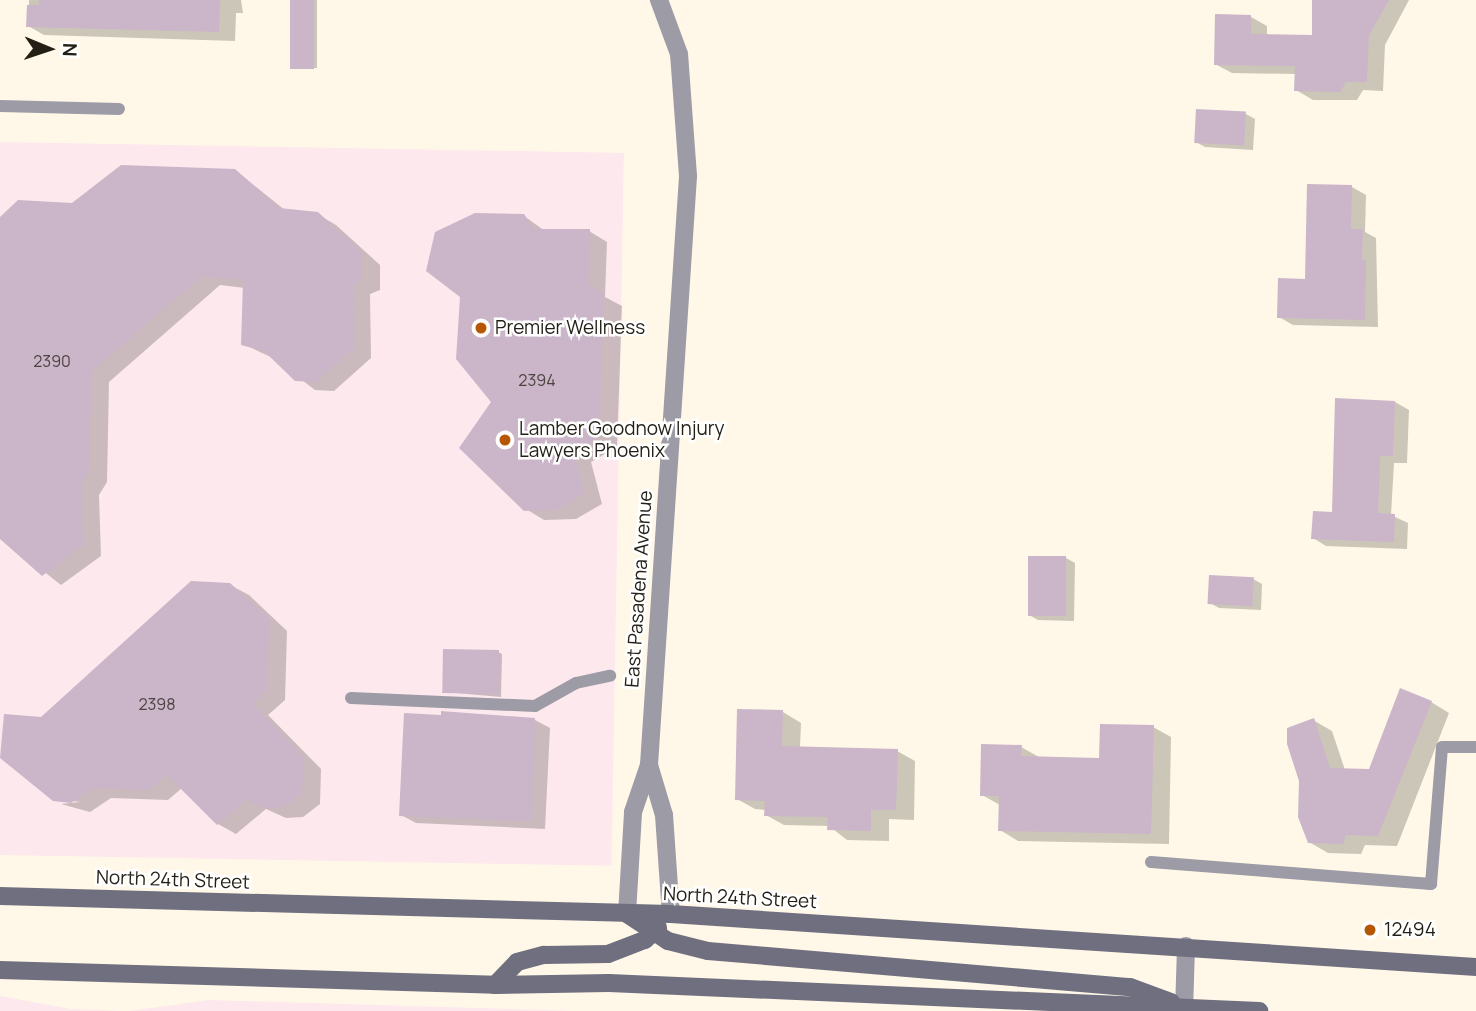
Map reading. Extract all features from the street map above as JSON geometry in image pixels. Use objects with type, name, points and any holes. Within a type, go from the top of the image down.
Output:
[{"type":"main road","name":"North 24th Street","points":[[0,897],[671,915],[1186,946],[1476,967]]},
{"type":"main road","points":[[627,914],[652,934],[687,947],[732,955],[1130,987],[1184,1009]]},
{"type":"main road","points":[[495,985],[505,971],[531,957],[608,954],[652,934],[671,915]]},
{"type":"main road","points":[[0,970],[495,985],[609,983],[1259,1011]]},
{"type":"street","name":"East Pasadena Avenue","points":[[627,914],[633,812],[649,765],[688,167],[680,54],[659,0]]},
{"type":"street","name":"East Pasadena Avenue","points":[[649,765],[664,815],[670,853],[671,915]]},
{"type":"street","points":[[1184,1009],[1186,946]]},
{"type":"lane","points":[[0,106],[119,109]]},
{"type":"lane","points":[[351,698],[535,706],[576,683],[610,676]]},
{"type":"lane","points":[[1151,862],[1432,884],[1442,747],[1476,747]]},
{"type":"shaded area","points":[[0,142],[624,153],[611,866],[0,855]]},
{"type":"shaded area","points":[[0,996],[71,1009],[121,1011],[0,1011]]},
{"type":"shaded area","points":[[209,1000],[573,1011],[129,1011]]},
{"type":"building","points":[[39,0],[220,0],[219,32],[26,27],[27,5],[39,5]]},
{"type":"building","points":[[290,0],[314,0],[314,69],[290,69]]},
{"type":"building","points":[[1312,0],[1389,0],[1369,35],[1367,82],[1346,82],[1340,92],[1294,91],[1295,66],[1214,65],[1215,14],[1251,15],[1251,34],[1312,35]]},
{"type":"building","points":[[1196,109],[1246,112],[1244,146],[1194,143]]},
{"type":"building","points":[[121,165],[235,169],[279,208],[318,212],[362,253],[362,280],[353,284],[354,348],[315,382],[295,381],[264,351],[241,345],[243,280],[202,276],[91,372],[89,471],[81,484],[83,545],[42,576],[0,539],[0,217],[18,200],[72,203]]},
{"type":"building","points":[[1307,184],[1352,185],[1351,229],[1363,229],[1362,259],[1366,260],[1365,320],[1277,318],[1278,278],[1305,279]]},
{"type":"building","points":[[475,213],[524,214],[534,229],[590,229],[588,285],[604,294],[599,436],[573,452],[584,494],[557,509],[524,511],[459,448],[491,402],[456,359],[460,297],[426,271],[435,232]]},
{"type":"building","points":[[1335,398],[1395,401],[1393,456],[1380,456],[1378,513],[1395,514],[1394,542],[1311,539],[1313,511],[1332,512]]},
{"type":"building","points":[[1028,556],[1066,556],[1066,616],[1028,616]]},
{"type":"building","points":[[1209,575],[1254,577],[1252,606],[1207,604]]},
{"type":"building","points":[[191,581],[230,583],[269,619],[267,690],[252,704],[304,757],[302,793],[284,807],[266,809],[247,800],[217,825],[167,775],[149,790],[93,788],[71,803],[53,801],[0,758],[4,714],[41,717]]},
{"type":"building","points":[[443,649],[499,650],[498,694],[442,693]]},
{"type":"building","points":[[1400,688],[1432,701],[1378,836],[1346,835],[1343,844],[1308,843],[1298,817],[1299,781],[1287,744],[1287,728],[1314,718],[1330,768],[1369,769]]},
{"type":"building","points":[[737,709],[783,710],[782,746],[898,749],[896,810],[871,810],[871,831],[827,830],[828,817],[764,816],[765,801],[735,800]]},
{"type":"building","points":[[441,711],[535,718],[531,821],[399,816],[404,713],[441,715]]},
{"type":"building","points":[[1100,724],[1154,725],[1151,834],[998,831],[999,796],[980,796],[981,744],[1022,745],[1021,756],[1099,758]]},
{"type":"place","name":"Premier Wellness","points":[[481,328]]},
{"type":"place","name":"Lamber Goodnow Injury Lawyers Phoenix","points":[[505,440]]},
{"type":"place","name":"12494","points":[[1370,930]]}]
